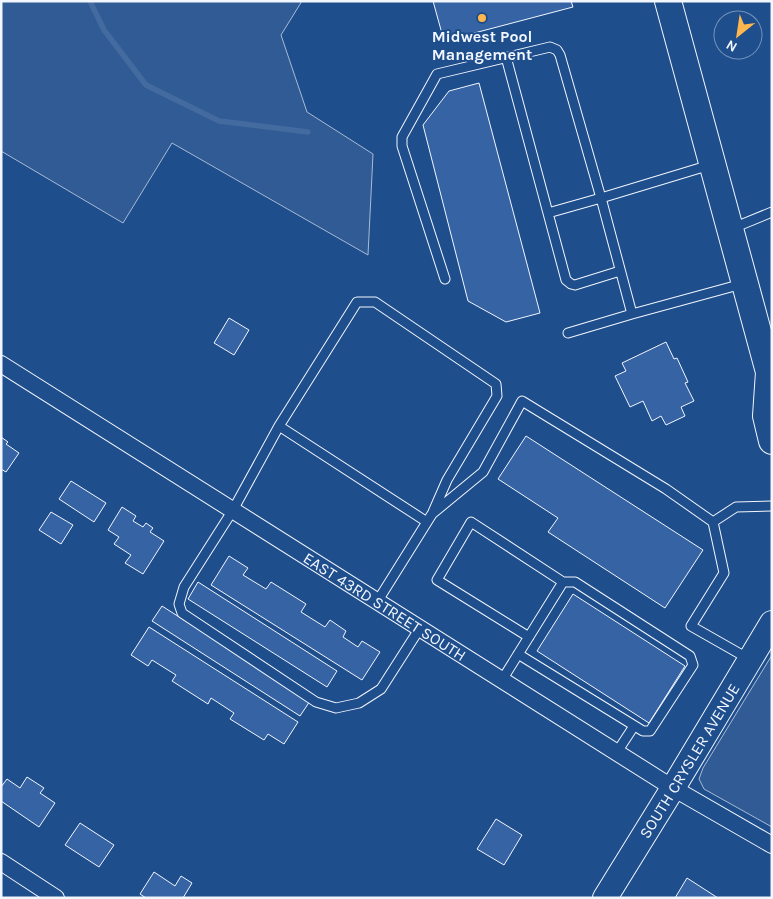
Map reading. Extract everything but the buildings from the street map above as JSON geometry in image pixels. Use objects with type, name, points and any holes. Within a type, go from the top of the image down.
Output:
[{"type":"main road","points":[[668,1],[744,283],[771,373],[766,416],[772,441]]},
{"type":"main road","name":"SOUTH CRYSLER AVENUE","points":[[605,898],[772,623]]},
{"type":"street","name":"EAST 43RD STREET SOUTH","points":[[1,364],[673,788],[772,845]]},
{"type":"street","points":[[1,862],[56,898]]},
{"type":"lane","points":[[445,279],[402,146],[402,138],[437,74],[550,47],[557,50],[560,55],[632,314]]},
{"type":"lane","points":[[506,58],[566,280],[575,284],[620,271]]},
{"type":"lane","points":[[548,213],[712,164]]},
{"type":"lane","points":[[730,230],[772,212]]},
{"type":"lane","points":[[568,333],[744,283]]},
{"type":"lane","points":[[377,602],[430,518],[447,480],[497,396],[496,384],[375,302],[357,302],[279,426],[232,510],[184,587],[179,604],[182,613],[316,702],[336,708],[359,703],[381,690],[420,628]]},
{"type":"lane","points":[[430,518],[483,472],[522,401],[666,489],[713,522],[724,573],[691,626],[749,659]]},
{"type":"lane","points":[[279,426],[430,518]]},
{"type":"lane","points":[[713,522],[736,507],[772,506]]},
{"type":"lane","points":[[518,654],[634,726],[643,731],[650,732],[693,666],[690,656],[575,582],[563,582],[471,522],[437,580],[529,637]]},
{"type":"lane","points":[[502,680],[563,582]]},
{"type":"lane","points":[[616,752],[634,726]]},
{"type":"shaded area","points":[[1,1],[302,1],[281,35],[307,112],[373,154],[368,255],[172,143],[123,223],[1,151]]},
{"type":"shaded area","points":[[772,655],[772,827],[704,789],[699,779],[703,768]]},
{"type":"waterway","points":[[90,1],[104,30],[146,85],[219,121],[308,132]]},
{"type":"place","name":"Midwest Pool Management","points":[[482,18]]}]
